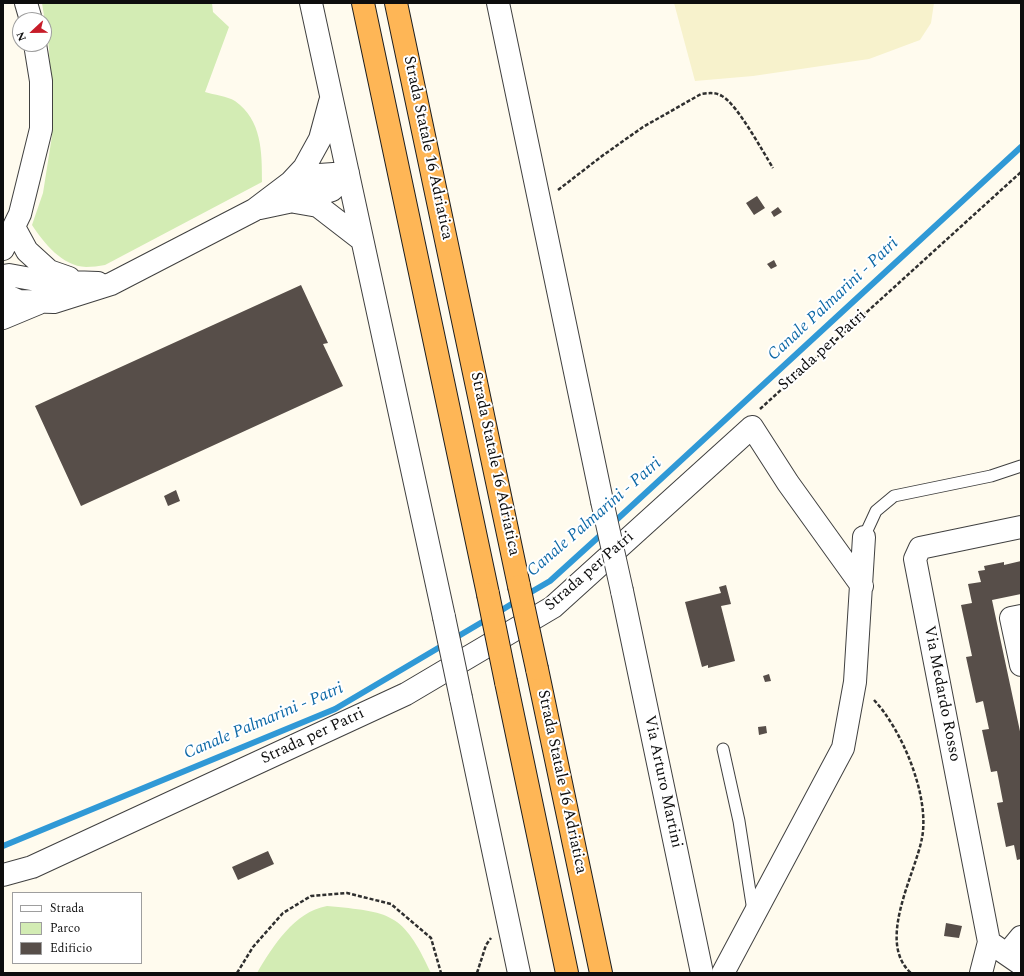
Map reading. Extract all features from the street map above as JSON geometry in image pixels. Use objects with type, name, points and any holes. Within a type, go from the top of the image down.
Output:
[{"type":"highway","name":"Strada Statale 16 Adriatica","points":[[363,3],[567,973]]},
{"type":"highway","name":"Strada Statale 16 Adriatica","points":[[396,3],[601,973]]},
{"type":"street","points":[[312,3],[509,920],[519,973]]},
{"type":"street","name":"Via Arturo Martini","points":[[498,3],[702,973]]},
{"type":"street","points":[[3,249],[20,214],[41,129],[40,81],[36,52]]},
{"type":"street","points":[[291,192],[320,139],[331,97]]},
{"type":"street","points":[[3,294],[19,301],[54,302],[111,284],[291,192],[305,176],[348,173]]},
{"type":"street","points":[[291,192],[318,206],[362,240]]},
{"type":"street","points":[[14,227],[27,251],[49,271],[81,282]]},
{"type":"street","points":[[3,276],[9,275],[42,281],[111,284]]},
{"type":"street","points":[[3,318],[42,301]]},
{"type":"street","points":[[752,428],[788,483],[862,586]]},
{"type":"street","name":"Strada per Patri","points":[[3,875],[32,867],[406,694],[533,619],[553,607],[752,428]]},
{"type":"street","name":"Via Medardo Rosso","points":[[989,942],[915,559],[920,548],[1021,527]]},
{"type":"street","points":[[723,973],[843,748],[855,682],[864,537]]},
{"type":"street","points":[[1021,616],[1011,618],[1021,665]]},
{"type":"street","points":[[981,973],[989,942],[1014,959],[1021,937]]},
{"type":"lane","points":[[864,537],[876,511],[894,496],[991,476],[1021,466]]},
{"type":"lane","points":[[723,749],[739,821],[753,916]]},
{"type":"path","points":[[539,203],[565,186],[602,156],[643,127],[701,94],[711,92],[723,96],[733,105],[773,168]]},
{"type":"path","name":"Strada per Patri","points":[[752,428],[761,406],[1021,172]]},
{"type":"path","points":[[855,682],[875,701],[890,723],[907,753],[918,784],[923,811],[922,837],[896,929],[897,950],[905,968],[911,973]]},
{"type":"path","points":[[237,973],[254,947],[283,913],[311,896],[347,893],[391,904],[431,938],[441,973]]},
{"type":"shaded area","points":[[674,3],[934,3],[931,23],[920,40],[869,59],[753,76],[695,81]]},
{"type":"green space","points":[[42,3],[212,3],[213,12],[229,27],[205,92],[232,99],[251,117],[259,137],[261,148],[262,182],[105,265],[88,267],[77,266],[69,263],[54,252],[32,225],[43,193],[52,136],[49,52],[52,52],[52,12],[43,12]]},
{"type":"green space","points":[[327,906],[366,910],[392,919],[412,938],[431,973],[257,973],[277,942],[295,923],[304,915],[315,909]]},
{"type":"building","points":[[757,196],[765,208],[754,215],[746,203]]},
{"type":"building","points":[[778,207],[782,212],[774,217],[771,212]]},
{"type":"building","points":[[774,260],[777,266],[771,269],[767,264]]},
{"type":"building","points":[[301,285],[328,343],[323,344],[343,386],[81,506],[35,406]]},
{"type":"building","points":[[176,490],[180,501],[168,506],[164,496]]},
{"type":"building","points":[[1021,561],[1021,594],[992,600],[1021,736],[1021,859],[1017,860],[1014,845],[1006,847],[997,803],[1003,802],[997,771],[991,772],[982,730],[989,729],[983,701],[976,703],[966,657],[972,656],[961,605],[972,603],[968,584],[981,582],[978,571],[985,570],[984,566],[1004,562],[1004,565]]},
{"type":"building","points":[[726,585],[731,604],[721,606],[735,661],[708,668],[708,665],[702,667],[685,602],[721,593],[719,587]]},
{"type":"building","points":[[769,674],[771,681],[765,682],[763,676]]},
{"type":"building","points":[[766,726],[767,733],[759,735],[758,727]]},
{"type":"building","points":[[268,851],[274,864],[238,880],[232,867]]},
{"type":"building","points":[[946,923],[962,926],[959,938],[944,936]]},
{"type":"waterway","name":"Canale Palmarini - Patri","points":[[612,524],[1021,147]]},
{"type":"waterway","name":"Canale Palmarini - Patri","points":[[526,595],[550,581],[604,532]]},
{"type":"waterway","name":"Canale Palmarini - Patri","points":[[497,613],[518,600]]},
{"type":"waterway","name":"Canale Palmarini - Patri","points":[[3,846],[335,709],[489,618]]}]
